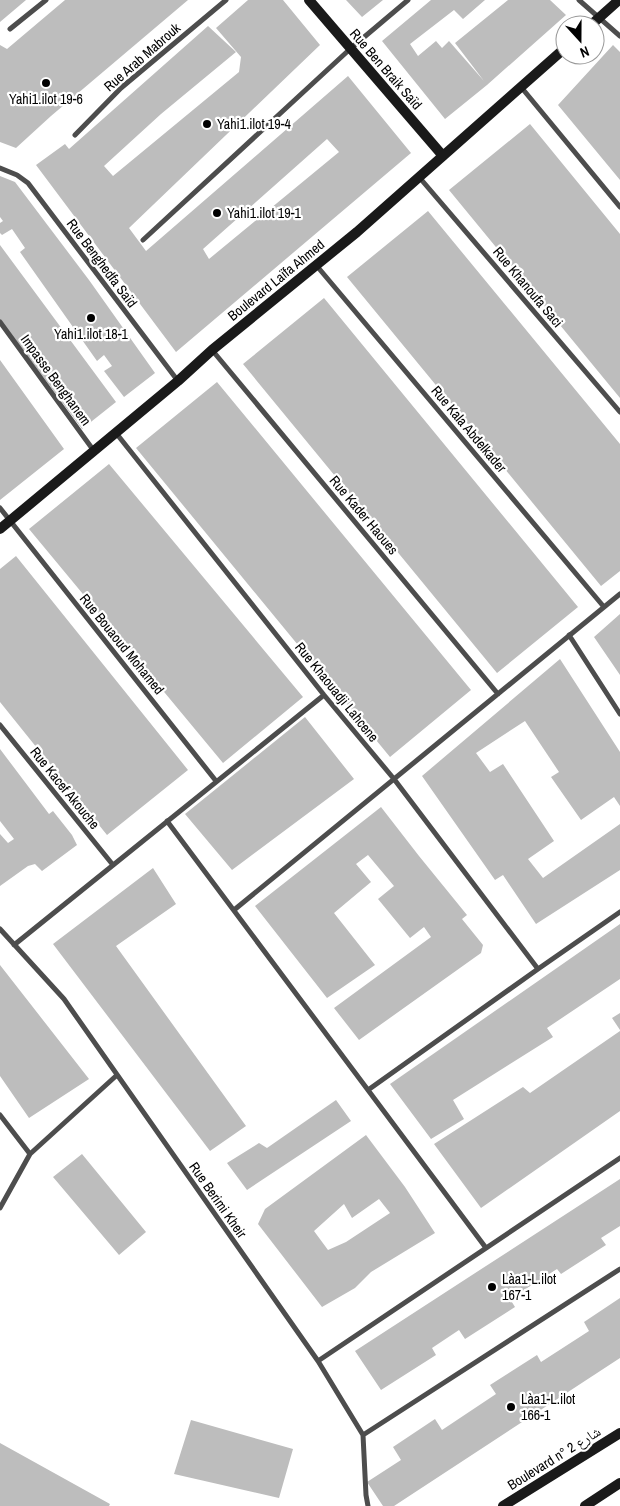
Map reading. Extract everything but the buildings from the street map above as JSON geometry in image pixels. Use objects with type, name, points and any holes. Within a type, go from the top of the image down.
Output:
[{"type":"street","points":[[10,29],[46,0]]},
{"type":"street","name":"Rue Arab Mabrouk","points":[[76,135],[121,88],[226,0]]},
{"type":"street","name":"Rue Ben Braik Saïd","points":[[308,0],[443,156]]},
{"type":"street","points":[[143,240],[350,49],[408,0]]},
{"type":"street","points":[[580,0],[597,15]]},
{"type":"street","points":[[603,15],[620,0]]},
{"type":"street","points":[[605,22],[620,36]]},
{"type":"street","name":"Boulevard Laïfa Ahmed","points":[[0,529],[178,381],[212,350],[357,232],[555,57]]},
{"type":"street","points":[[521,87],[620,207]]},
{"type":"street","name":"Rue Benghedfa Saïd","points":[[0,168],[17,175],[28,183],[178,381]]},
{"type":"street","name":"Rue Khanoufa Saci","points":[[419,177],[620,412]]},
{"type":"street","name":"Rue Kala Abdelkader","points":[[316,266],[604,607]]},
{"type":"street","name":"Impasse Benghanem","points":[[0,322],[94,451]]},
{"type":"street","name":"Rue Kader Haoues","points":[[212,350],[498,694]]},
{"type":"street","name":"Rue Khaouadji Lahcene","points":[[116,432],[324,695],[394,778],[538,969]]},
{"type":"street","name":"Rue Bouaoud Mohamed","points":[[0,508],[216,781]]},
{"type":"street","points":[[234,910],[620,594]]},
{"type":"street","points":[[569,635],[620,714]]},
{"type":"street","points":[[14,944],[324,695]]},
{"type":"street","name":"Rue Kacef Akouche","points":[[0,725],[113,865]]},
{"type":"street","points":[[167,821],[486,1248]]},
{"type":"street","points":[[368,1090],[620,912]]},
{"type":"street","name":"Rue Berimi Kheir","points":[[0,929],[64,999],[318,1361],[363,1435],[368,1506]]},
{"type":"street","points":[[0,1208],[30,1154],[117,1075]]},
{"type":"street","points":[[0,1115],[30,1154]]},
{"type":"street","points":[[318,1361],[620,1158]]},
{"type":"street","points":[[363,1435],[620,1269]]},
{"type":"street","name":"Boulevard n° شارع 2","points":[[503,1506],[620,1433]]},
{"type":"street","points":[[584,1506],[620,1483]]},
{"type":"place","name":"Yahi1.ilot 19-6","points":[[46,83]]},
{"type":"place","name":"Yahi1.ilot 19-4","points":[[207,124]]},
{"type":"place","name":"Yahi1.ilot 19-1","points":[[217,213]]},
{"type":"place","name":"Yahi1.ilot 18-1","points":[[91,318]]},
{"type":"place","name":"Làa1-L.ilot 167-1","points":[[492,1287]]},
{"type":"place","name":"Làa1-L.ilot 166-1","points":[[511,1407]]}]
